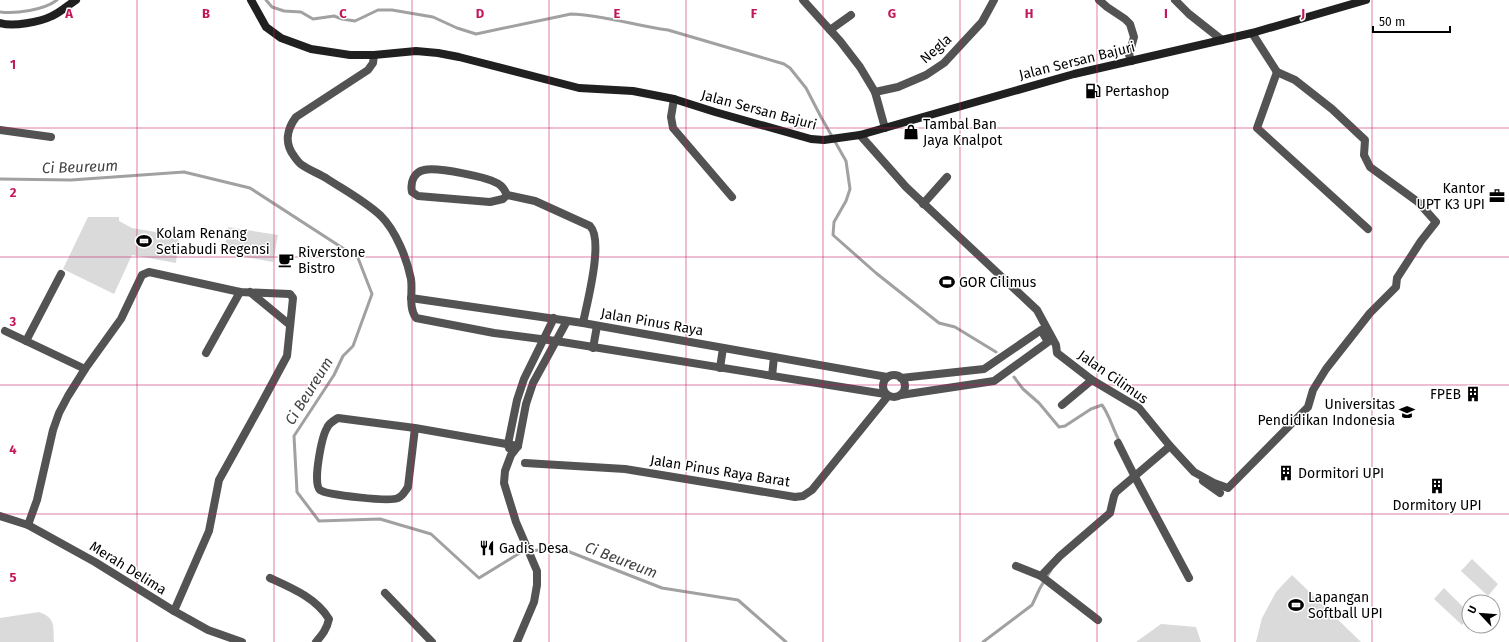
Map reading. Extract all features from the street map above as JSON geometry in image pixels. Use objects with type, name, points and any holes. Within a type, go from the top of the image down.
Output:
[{"type":"main road","points":[[0,23],[29,23],[52,16],[76,0]]},
{"type":"main road","name":"Jalan Sersan Bajuri","points":[[251,0],[266,27],[281,38],[311,49],[350,55],[374,55],[416,51],[432,52],[459,57],[579,88],[633,91],[674,99],[811,139],[826,140],[860,135],[1074,74],[1252,33],[1366,0]]},
{"type":"street","points":[[803,0],[860,67],[875,92],[885,128]]},
{"type":"street","name":"Negla","points":[[875,92],[898,86],[926,75],[944,63],[982,22],[994,0]]},
{"type":"street","points":[[1099,0],[1130,24],[1134,37],[1129,55],[1132,61]]},
{"type":"street","points":[[1175,0],[1189,14],[1222,40]]},
{"type":"street","points":[[830,30],[851,14]]},
{"type":"street","points":[[1252,33],[1277,72],[1257,128],[1368,228]]},
{"type":"street","points":[[374,55],[373,63],[368,70],[296,117],[290,128],[287,139],[288,145],[301,165],[321,175],[372,208],[383,218],[396,237],[402,250],[411,280],[411,298]]},
{"type":"street","name":"Jalan Cilimus","points":[[860,135],[886,166],[924,204],[1038,310],[1056,345],[1058,353],[1092,380],[1139,408],[1170,446],[1194,472],[1225,488],[1230,487],[1308,407],[1313,390],[1326,369],[1370,313],[1396,286],[1397,278],[1421,241],[1436,222],[1418,202],[1370,167],[1364,155],[1365,140],[1332,109],[1295,80],[1277,72]]},
{"type":"street","points":[[674,99],[671,117],[673,128],[732,197]]},
{"type":"street","points":[[0,130],[51,137]]},
{"type":"street","points":[[424,170],[436,170],[485,178],[500,184],[505,189],[507,195],[503,199],[490,202],[418,196],[412,192],[410,186],[412,179],[416,174],[424,170]]},
{"type":"street","points":[[924,204],[947,177]]},
{"type":"street","points":[[507,195],[536,201],[581,221],[593,229],[595,237],[595,258],[583,323]]},
{"type":"street","points":[[28,525],[38,494],[53,430],[59,413],[85,369],[122,319],[138,283],[145,273],[149,272],[240,292],[291,294],[293,298],[287,356],[260,408],[218,480],[209,531],[174,611]]},
{"type":"street","points":[[26,341],[61,274]]},
{"type":"street","points":[[206,353],[240,292]]},
{"type":"street","points":[[250,292],[290,325]]},
{"type":"street","name":"Jalan Pinus Raya","points":[[411,298],[554,318],[887,377],[894,375],[901,378],[984,369],[1041,330],[1048,342],[994,381],[901,395],[895,398],[886,395],[772,376],[420,320],[416,318],[413,313],[411,298]]},
{"type":"street","points":[[511,455],[508,444],[517,400],[530,365],[554,318]]},
{"type":"street","points":[[517,642],[534,602],[537,585],[537,571],[516,522],[504,483],[505,471],[511,455],[518,446],[525,411],[533,383],[567,321]]},
{"type":"street","points":[[594,348],[597,326]]},
{"type":"street","points":[[5,330],[85,369]]},
{"type":"street","points":[[720,368],[723,348]]},
{"type":"street","points":[[772,376],[774,357]]},
{"type":"street","points":[[886,395],[882,387],[884,380],[887,377]]},
{"type":"street","points":[[901,378],[905,386],[901,395]]},
{"type":"street","points":[[1062,405],[1092,380]]},
{"type":"street","name":"Jalan Pinus Raya Barat","points":[[525,463],[624,469],[795,497],[803,496],[812,490],[886,395]]},
{"type":"street","points":[[415,428],[408,487],[398,498],[354,497],[319,490],[316,478],[324,435],[332,421],[338,418],[415,428],[518,446]]},
{"type":"street","points":[[1118,443],[1189,578]]},
{"type":"street","points":[[1041,576],[1060,556],[1110,513],[1115,494],[1170,446]]},
{"type":"street","points":[[1194,472],[1220,493]]},
{"type":"street","name":"Merah Delima","points":[[0,516],[28,525],[95,562],[174,611],[208,630],[242,642]]},
{"type":"street","points":[[1016,566],[1041,576],[1098,620]]},
{"type":"street","points":[[270,578],[312,599],[324,612],[329,619],[328,625],[316,642]]},
{"type":"street","points":[[385,593],[432,642]]},
{"type":"shaded area","points":[[88,217],[119,217],[119,221],[132,228],[179,236],[176,263],[132,255],[114,294],[63,269]]},
{"type":"shaded area","points":[[228,227],[278,235],[273,262],[224,253]]},
{"type":"shaded area","points":[[1472,559],[1498,584],[1490,594],[1486,594],[1461,571]]},
{"type":"shaded area","name":"Lapangan Softball UPI","points":[[1292,575],[1361,642],[1256,642],[1262,618],[1276,592]]},
{"type":"shaded area","points":[[1444,588],[1461,605],[1461,624],[1434,599]]},
{"type":"shaded area","points":[[39,612],[51,620],[54,642],[0,642],[0,618]]},
{"type":"shaded area","points":[[1161,624],[1196,627],[1201,642],[1136,642]]},
{"type":"waterway","points":[[0,12],[37,9],[57,0]]},
{"type":"waterway","points":[[266,0],[272,7],[284,11],[301,12],[313,19],[334,16],[355,21],[378,10],[392,10],[433,17],[457,28],[476,34],[571,14],[608,18],[668,30],[784,64],[790,68],[806,88],[846,161],[850,189],[846,201],[834,222],[833,235],[876,273],[939,323],[955,327],[996,352]]},
{"type":"waterway","name":"Ci Beureum","points":[[0,179],[71,180],[184,172],[250,188],[358,258],[372,294],[353,346],[343,356],[334,375],[294,436],[297,492],[319,521],[380,519],[431,534],[479,578],[523,551],[562,549],[662,588],[738,600],[786,642]]},
{"type":"waterway","points":[[1014,377],[1023,389],[1039,403],[1059,427],[1065,426],[1091,409],[1102,405],[1120,442]]},
{"type":"waterway","points":[[983,642],[1032,605],[1051,570]]},
{"type":"place","name":"Pertashop","points":[[1093,91]]},
{"type":"place","name":"Tambal Ban Jaya Knalpot","points":[[911,132]]},
{"type":"place","name":"Kantor UPT K3 UPI","points":[[1497,196]]},
{"type":"place","name":"Kolam Renang Setiabudi Regensi","points":[[144,241]]},
{"type":"place","name":"Riverstone Bistro","points":[[286,260]]},
{"type":"place","name":"GOR Cilimus","points":[[947,282]]},
{"type":"place","name":"FPEB","points":[[1473,394]]},
{"type":"place","name":"Universitas Pendidikan Indonesia","points":[[1407,412]]},
{"type":"place","name":"Dormitori UPI","points":[[1286,473]]},
{"type":"place","name":"Dormitory UPI","points":[[1437,486]]},
{"type":"place","name":"Gadis Desa","points":[[487,548]]},
{"type":"place","name":"Lapangan Softball UPI","points":[[1296,605]]}]
